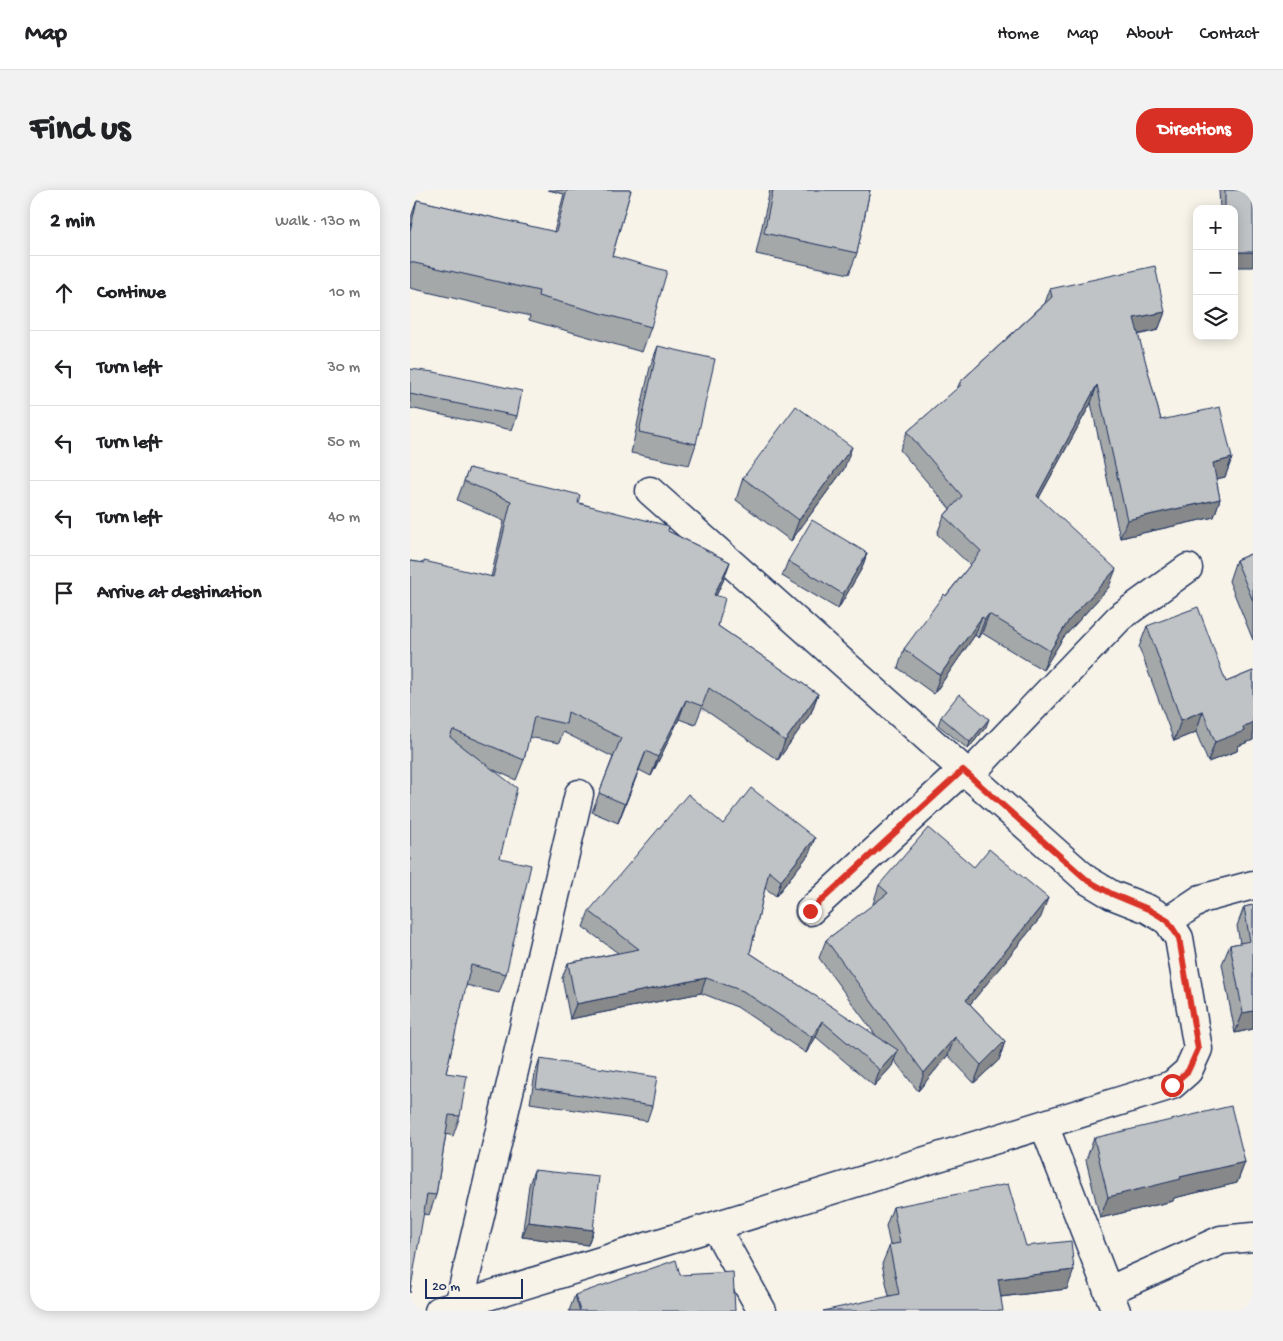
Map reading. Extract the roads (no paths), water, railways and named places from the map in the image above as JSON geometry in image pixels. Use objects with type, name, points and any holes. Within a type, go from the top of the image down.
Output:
[{"type":"street","points":[[449,1308],[1172,1085],[1188,1071],[1198,1049],[1179,938],[1168,921],[1148,909],[1112,894],[1087,880],[650,491]]},
{"type":"street","points":[[810,911],[966,773],[1119,618],[1188,568]]},
{"type":"street","points":[[449,1308],[579,794]]},
{"type":"street","points":[[1168,921],[1201,899],[1253,885]]},
{"type":"street","points":[[1044,1125],[1112,1301],[1221,1240],[1253,1237]]},
{"type":"street","points":[[715,1226],[762,1311]]}]
